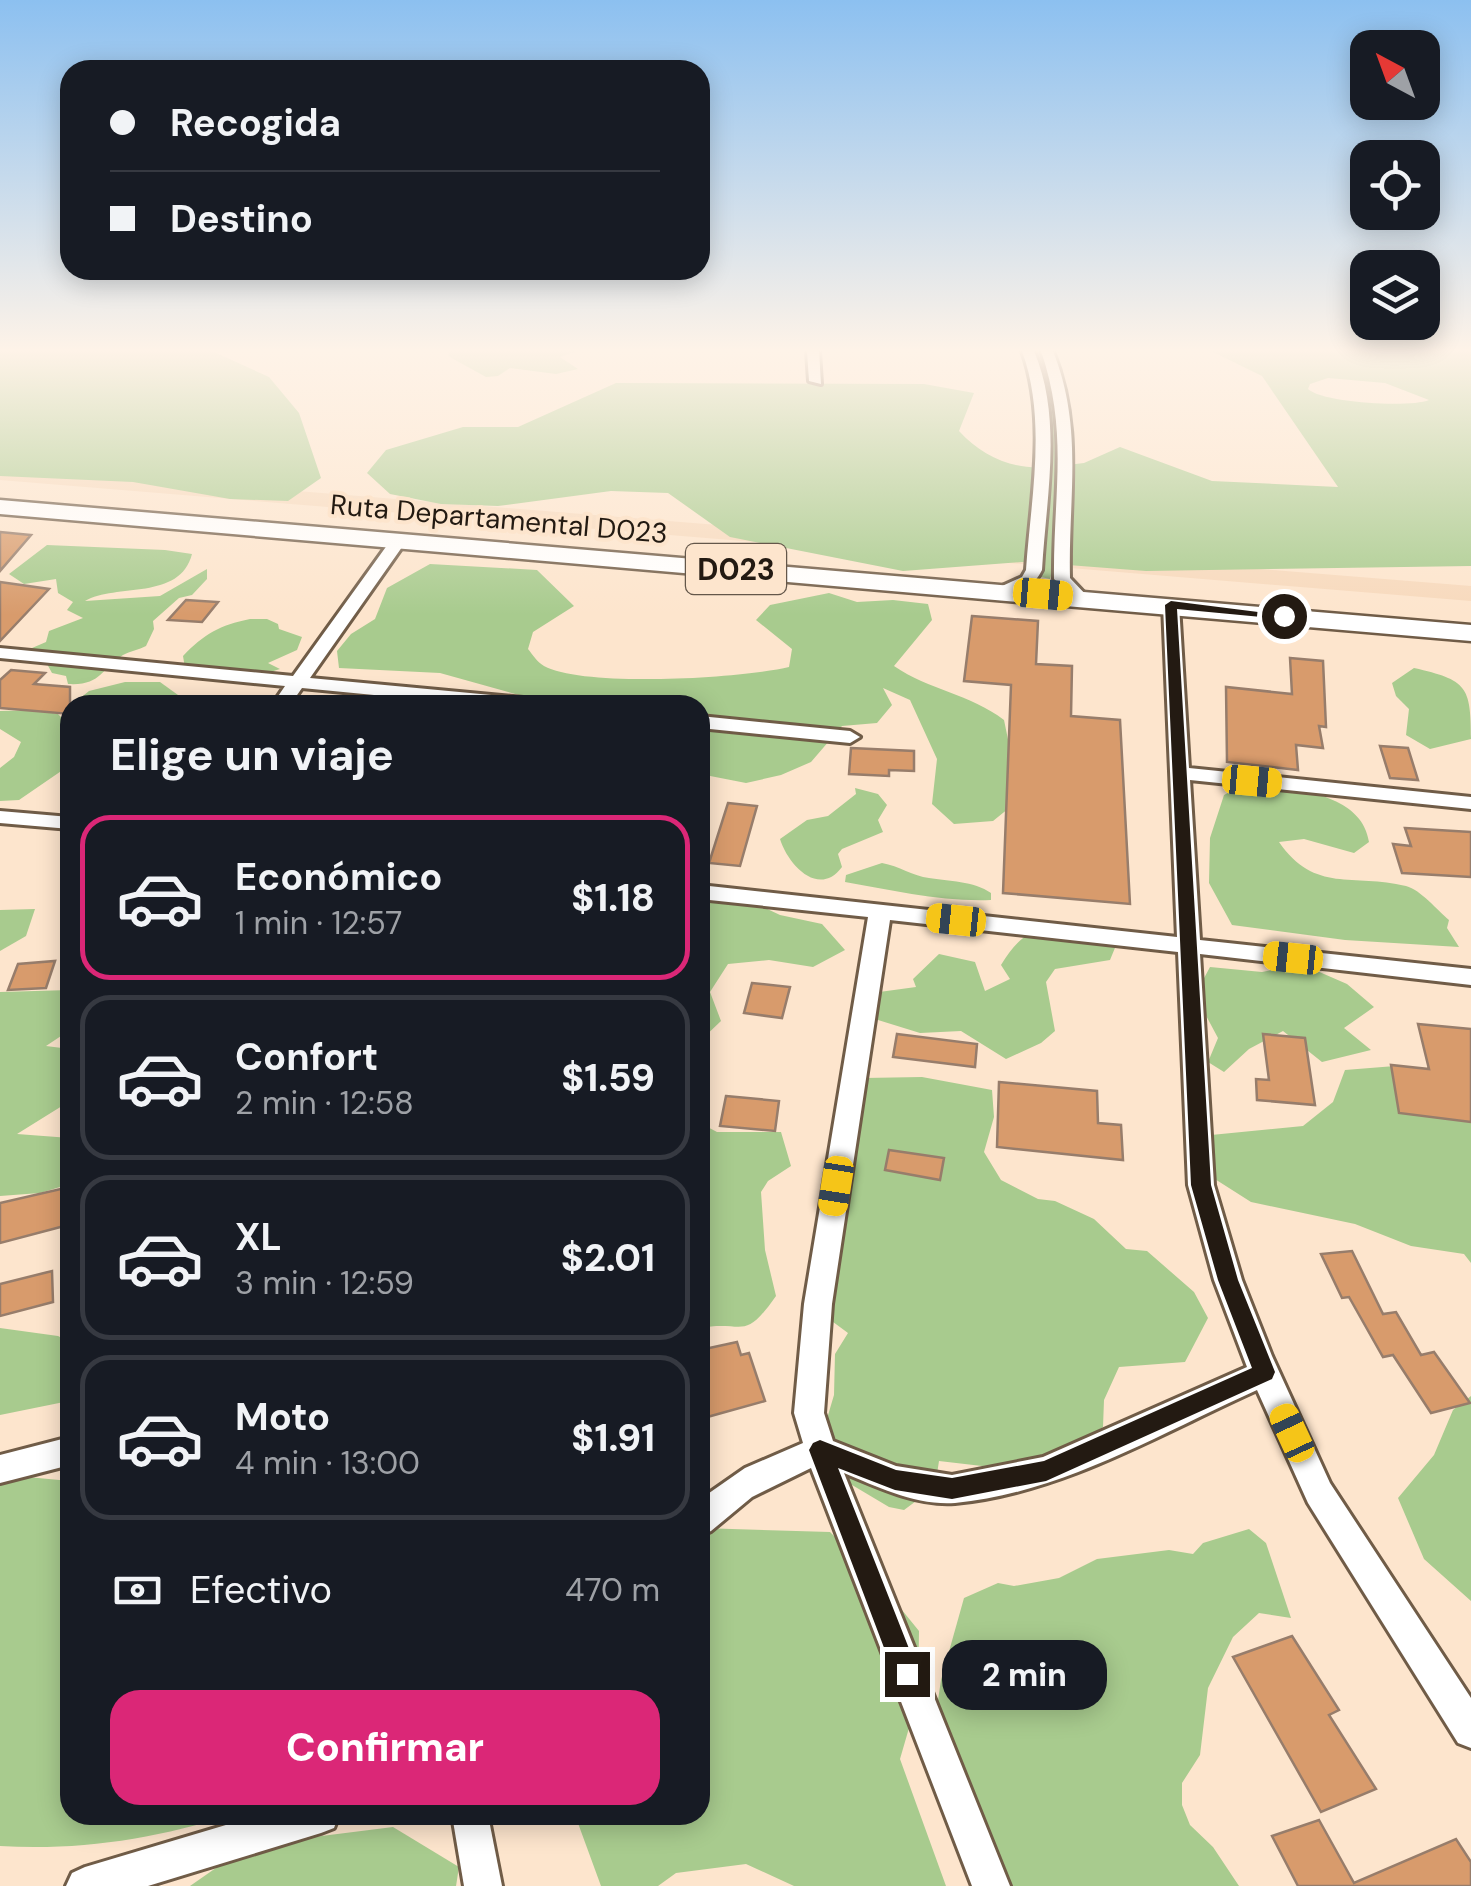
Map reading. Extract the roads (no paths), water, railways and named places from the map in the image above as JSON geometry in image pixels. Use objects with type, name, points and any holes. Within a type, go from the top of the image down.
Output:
[{"type":"main road","name":"Ruta Departamental D023","points":[[0,507],[1471,632]]},
{"type":"street","points":[[1006,591],[1029,580],[1034,570],[1042,439]]},
{"type":"street","points":[[1067,439],[1062,579],[1080,598]]},
{"type":"street","points":[[288,695],[399,540]]},
{"type":"street","points":[[1171,605],[1201,1185],[1228,1280],[1264,1372],[1319,1493],[1471,1730]]},
{"type":"street","points":[[0,653],[436,695]]},
{"type":"street","points":[[710,723],[850,737]]},
{"type":"street","points":[[1179,773],[1471,803]]},
{"type":"street","points":[[0,816],[60,822]]},
{"type":"street","points":[[710,893],[1471,977]]},
{"type":"street","points":[[880,912],[818,1304],[809,1413],[820,1450],[991,1886]]},
{"type":"street","points":[[710,1510],[722,1497],[778,1466],[820,1450],[895,1480],[952,1488],[1046,1470],[1264,1372]]},
{"type":"street","points":[[0,1470],[60,1454]]},
{"type":"street","points":[[85,1886],[288,1825]]},
{"type":"street","points":[[472,1825],[482,1886]]}]
